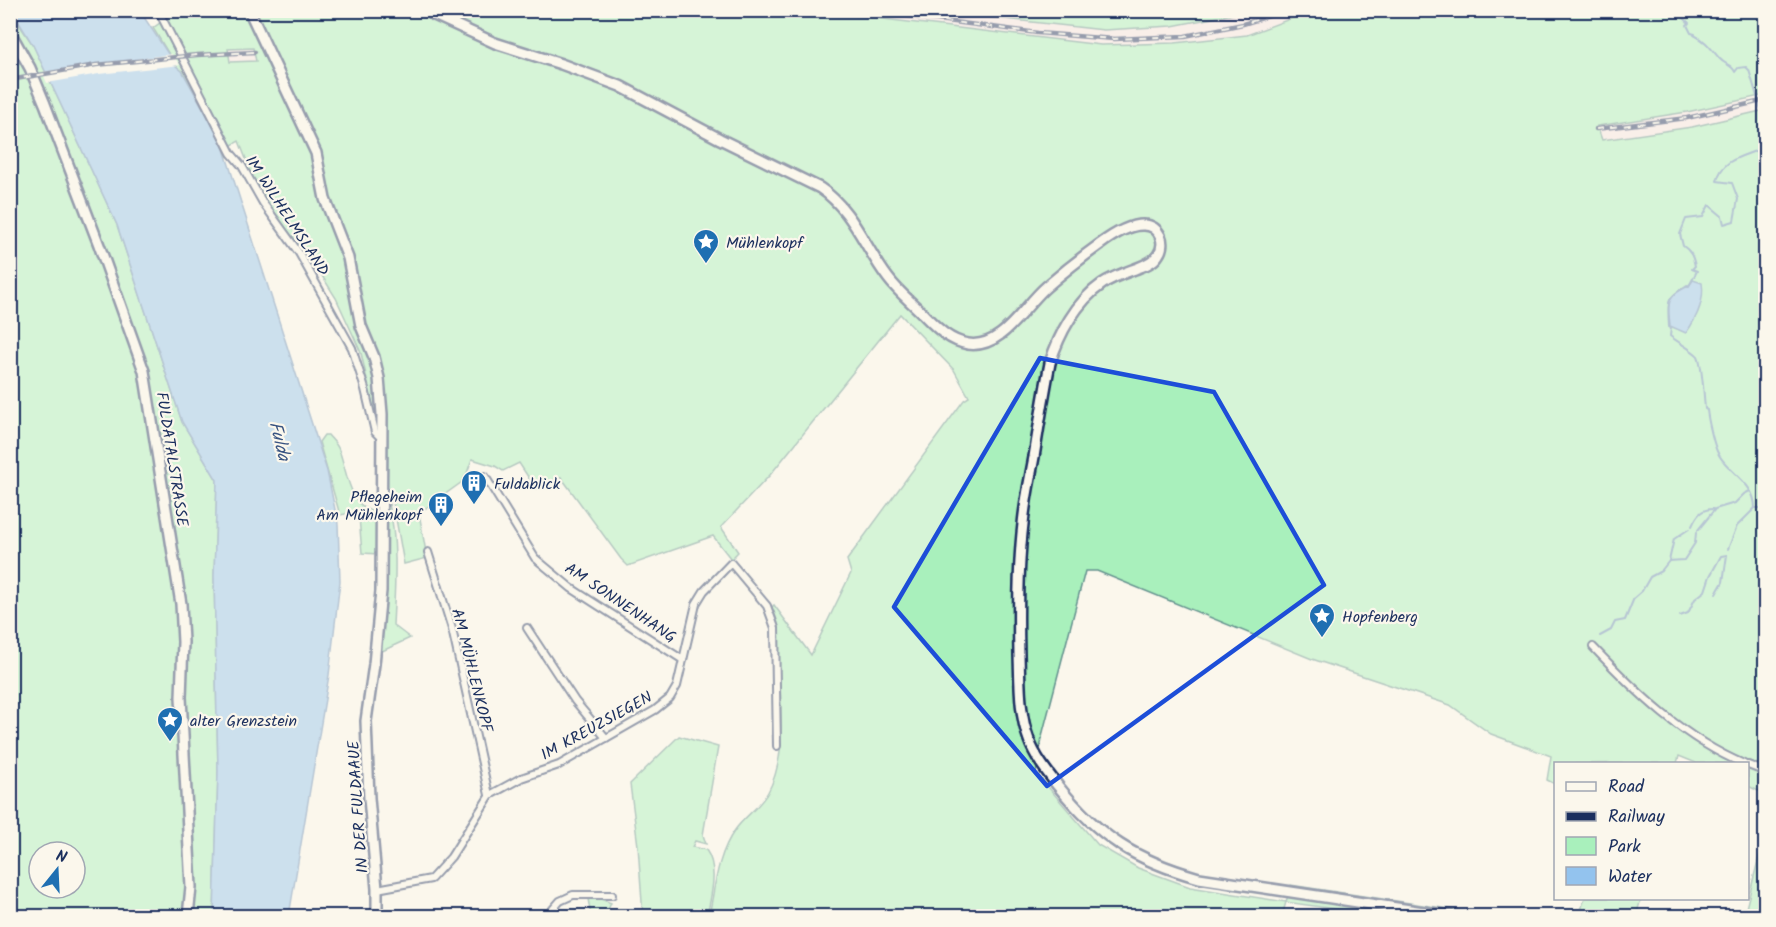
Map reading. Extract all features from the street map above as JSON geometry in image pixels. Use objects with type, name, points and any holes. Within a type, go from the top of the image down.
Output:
[{"type":"street","name":"IM WILHELMSLAND","points":[[158,10],[231,153],[299,253],[352,348],[375,432],[382,439]]},
{"type":"street","name":"IN DER FULDAAUE","points":[[249,10],[316,153],[325,199],[348,258],[361,326],[374,357],[382,395],[381,591],[366,721],[377,916]]},
{"type":"street","points":[[423,10],[495,43],[620,86],[820,188],[845,210],[888,278],[901,293],[945,334],[958,342],[977,344],[989,341],[1003,333],[1044,288],[1099,244],[1130,228],[1146,225],[1155,228],[1161,236],[1158,256],[1144,265],[1108,280],[1090,294],[1081,303],[1060,337],[1050,363],[1023,522],[1019,570],[1020,693],[1024,723],[1035,755],[1091,823],[1115,843],[1144,860],[1166,869],[1199,878],[1450,916]]},
{"type":"street","name":"FULDATALSTRASSE","points":[[10,32],[30,68],[45,104],[144,371],[181,604],[183,642],[181,697],[191,887],[188,916]]},
{"type":"street","name":"AM SONNENHANG","points":[[485,476],[535,558],[571,588],[683,660]]},
{"type":"street","name":"AM MÜHLENKOPF","points":[[428,552],[452,628],[489,795]]},
{"type":"street","name":"IM KREUZSIEGEN","points":[[489,795],[521,778],[559,765],[655,710],[670,698],[677,686],[696,604],[704,591],[731,563],[767,606],[775,628],[777,746]]},
{"type":"street","points":[[527,628],[564,686],[606,738]]},
{"type":"street","points":[[1593,647],[1627,682],[1690,736],[1742,762]]},
{"type":"street","points":[[1749,765],[1766,772]]},
{"type":"street","points":[[377,889],[431,879],[451,857],[489,795]]},
{"type":"street","points":[[547,916],[560,901],[573,895],[612,895]]},
{"type":"highlighted area","points":[[1040,358],[1214,392],[1324,585],[1047,786],[894,607]]},
{"type":"shaded area","points":[[931,10],[1104,30],[1172,26],[1249,11],[1311,11],[1247,35],[1175,43],[1101,45],[808,11]]},
{"type":"shaded area","points":[[254,48],[257,61],[230,62],[228,49]]},
{"type":"shaded area","points":[[1750,100],[1754,113],[1692,127],[1601,140],[1597,126]]},
{"type":"green space","points":[[171,10],[808,10],[1101,45],[1175,43],[1247,35],[1311,11],[1765,11],[1765,95],[1687,112],[1597,126],[1602,140],[1692,127],[1765,110],[1765,794],[1749,786],[1749,762],[1694,762],[1679,756],[1677,762],[1554,762],[1554,784],[1547,780],[1551,756],[1491,734],[1450,705],[1312,659],[1097,571],[1085,571],[1043,732],[1036,773],[1098,845],[1138,868],[1190,887],[1286,902],[1282,916],[709,916],[724,850],[735,830],[765,797],[774,778],[778,762],[781,746],[780,639],[778,622],[772,607],[774,605],[811,655],[851,573],[847,560],[964,400],[969,397],[954,370],[900,314],[770,475],[721,527],[738,552],[731,559],[713,536],[628,566],[561,477],[536,489],[519,463],[503,471],[472,459],[462,482],[419,513],[427,558],[404,564],[392,496],[387,489],[388,439],[375,415],[361,353],[336,298],[319,271],[265,202],[245,166],[248,164],[239,141],[230,146],[226,160],[221,140],[182,71],[176,66],[153,28],[171,15]],"holes":[[[253,48],[256,61],[230,62],[228,49]]]},
{"type":"green space","points":[[1249,10],[1172,26],[1104,30],[931,11]]},
{"type":"green space","points":[[10,11],[33,45],[117,225],[182,422],[217,480],[214,576],[218,771],[214,916],[11,916]]},
{"type":"green space","points":[[324,435],[328,435],[336,444],[350,487],[360,504],[376,512],[378,554],[362,553],[359,517],[351,513],[340,515],[319,442]]},
{"type":"green space","points":[[384,501],[389,504],[394,534],[393,625],[410,638],[378,653]]},
{"type":"green space","points":[[679,736],[718,747],[703,835],[706,844],[695,841],[692,847],[706,850],[712,865],[713,882],[707,916],[643,916],[638,846],[630,784]]},
{"type":"green space","points":[[1765,833],[1765,916],[1744,916]]},
{"type":"green space","points":[[1291,885],[1496,916],[1385,916],[1286,902]]},
{"type":"green space","points":[[598,898],[611,903],[605,916],[591,916],[588,899]]},
{"type":"green space","points":[[1584,900],[1641,900],[1636,916],[1579,916]]},
{"type":"water","name":"Fulda","points":[[12,11],[140,11],[176,66],[182,71],[221,140],[327,471],[338,524],[340,581],[329,675],[289,916],[214,916],[218,771],[214,576],[217,480],[182,422],[117,225],[33,45]]},
{"type":"water","points":[[1693,280],[1702,283],[1703,290],[1696,316],[1686,333],[1670,326],[1668,305],[1673,295]]},
{"type":"pier","points":[[172,54],[180,65],[99,74],[47,83],[42,72]]},
{"type":"waterway","points":[[1685,10],[1683,17],[1689,23],[1687,25],[1691,33],[1706,43],[1735,72],[1738,68],[1746,67],[1749,70],[1766,126]]},
{"type":"waterway","points":[[1758,150],[1738,157],[1727,164],[1719,174],[1717,181],[1732,183],[1738,199],[1734,221],[1724,224],[1722,216],[1709,205],[1703,217],[1686,219],[1680,234],[1683,246],[1690,252],[1693,260],[1695,266],[1692,269],[1697,271],[1689,286],[1687,285],[1671,298],[1668,312],[1670,336],[1698,356],[1705,409],[1717,451],[1724,462],[1747,485],[1754,499],[1755,508],[1766,508]]},
{"type":"waterway","points":[[1698,530],[1715,509],[1735,503],[1750,491]]},
{"type":"waterway","points":[[1728,549],[1737,526],[1755,508]]},
{"type":"waterway","points":[[1692,526],[1700,513],[1713,509]]},
{"type":"waterway","points":[[1669,561],[1674,539],[1689,529]]},
{"type":"waterway","points":[[1600,636],[1611,630],[1615,622],[1625,620],[1634,598],[1642,591],[1650,577],[1661,571],[1669,561],[1684,560],[1695,543],[1696,533]]},
{"type":"waterway","points":[[1716,594],[1723,582],[1727,555]]},
{"type":"waterway","points":[[1680,616],[1688,613],[1695,599],[1705,591],[1721,556],[1727,555]]},
{"type":"railway","points":[[861,10],[1038,33],[1114,39],[1185,36],[1243,24],[1288,10]]},
{"type":"railway","points":[[10,80],[96,65],[255,52]]},
{"type":"railway","points":[[1596,129],[1687,118],[1766,100]]},
{"type":"place","name":"Mühlenkopf","points":[[706,265]]},
{"type":"place","name":"Fuldablick","points":[[474,506]]},
{"type":"place","name":"Pflegeheim Am Mühlenkopf","points":[[441,528]]},
{"type":"place","name":"Hopfenberg","points":[[1322,639]]},
{"type":"place","name":"alter Grenzstein","points":[[170,743]]}]
